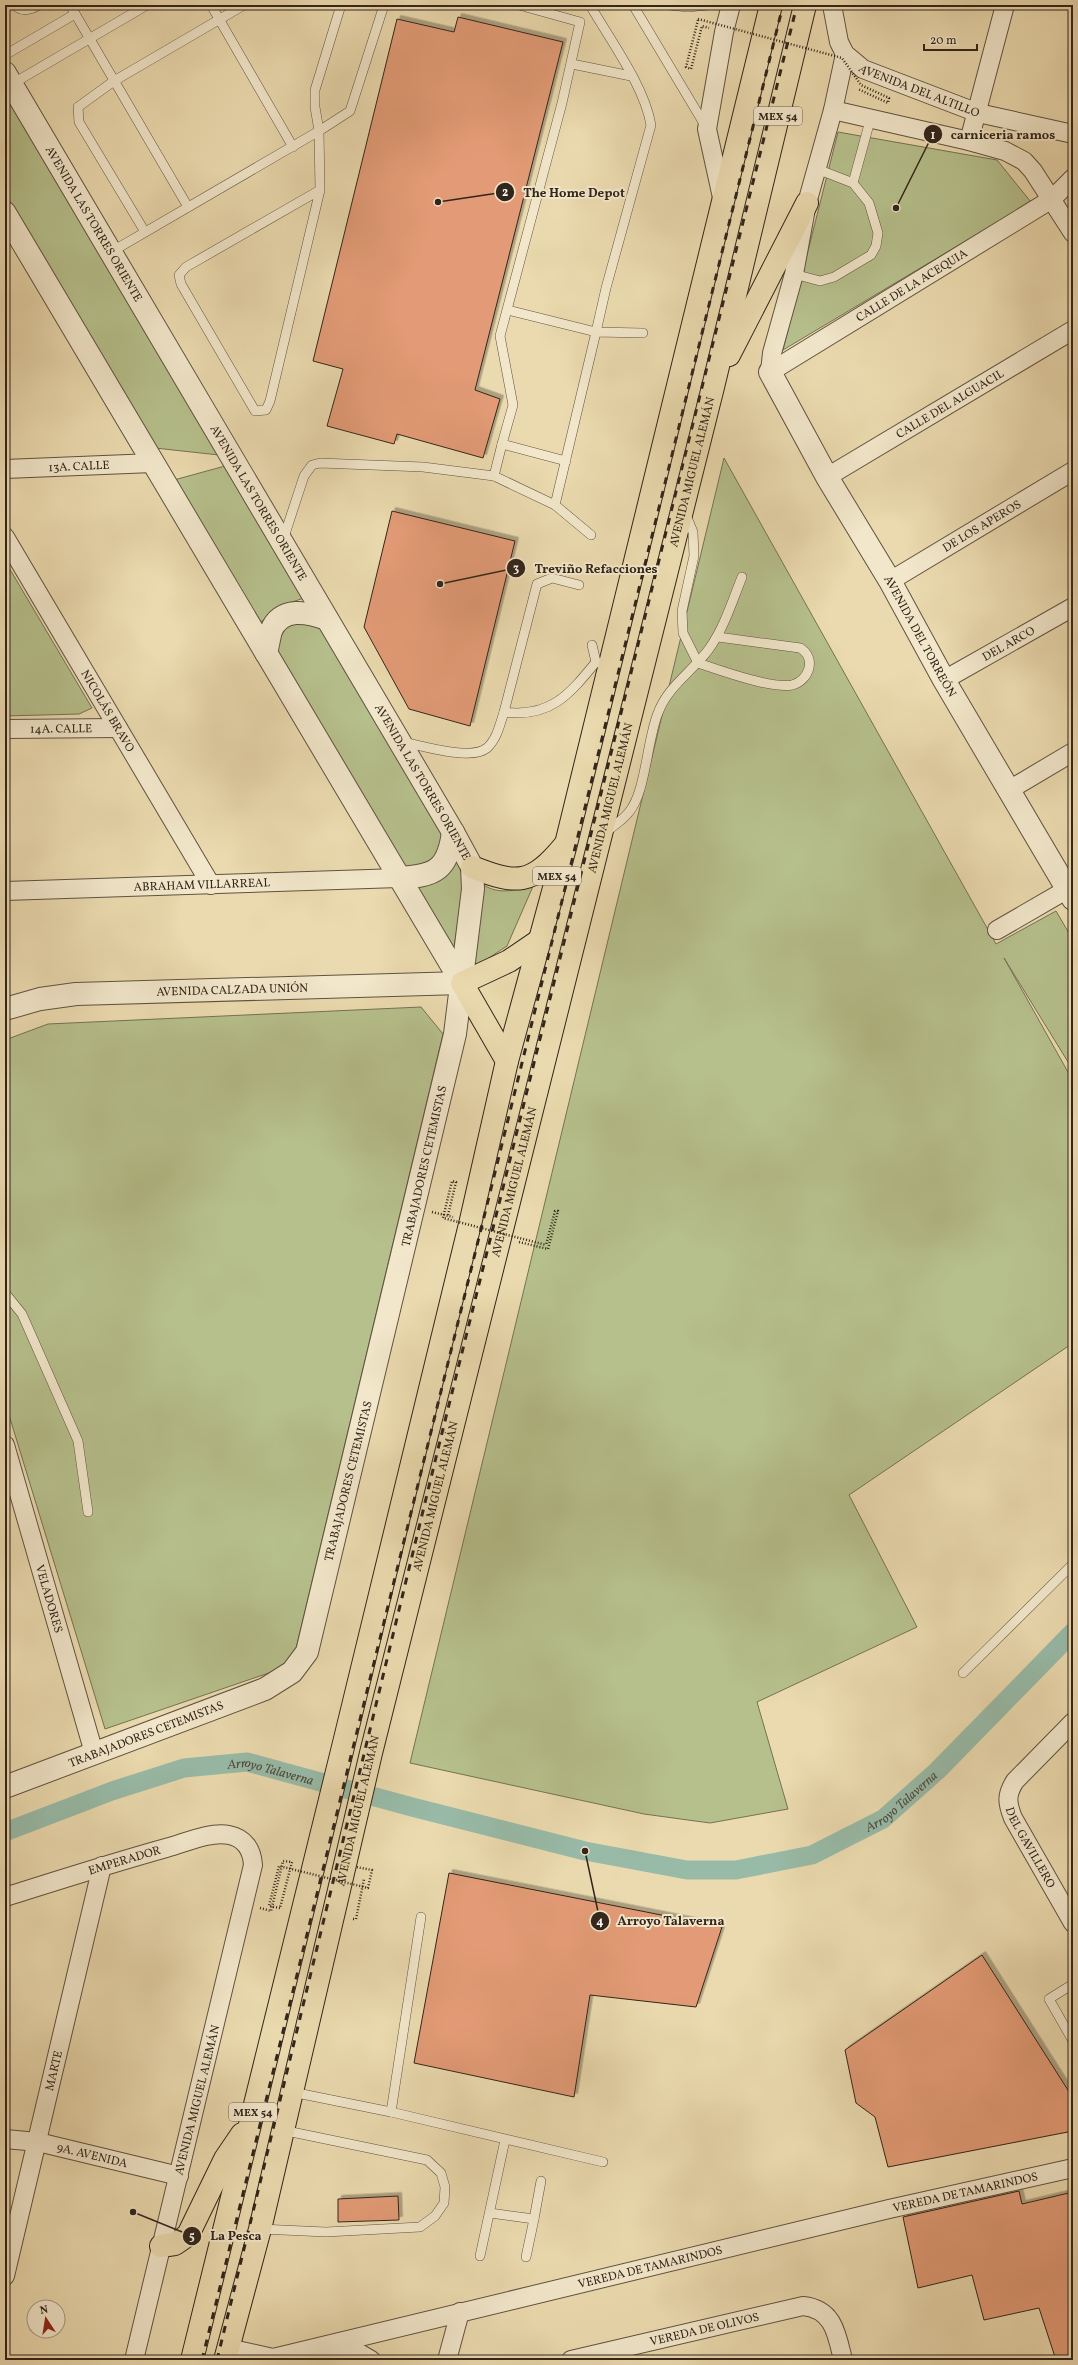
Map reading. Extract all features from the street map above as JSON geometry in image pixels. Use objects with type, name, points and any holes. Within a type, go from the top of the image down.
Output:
[{"type":"highway","name":"MEX 54","points":[[192,2360],[343,1748],[469,1228],[507,1062],[566,844],[602,664],[723,205],[771,5]]},
{"type":"highway","name":"AVENIDA MIGUEL ALEMÁN","points":[[226,2354],[260,2229],[282,2130],[351,1868],[372,1753],[599,838],[713,387],[806,5]]},
{"type":"highway","points":[[713,387],[807,203]]},
{"type":"highway","points":[[472,867],[500,878],[524,878],[539,872],[551,862],[566,844]]},
{"type":"highway","points":[[507,1062],[462,983],[509,961],[540,940]]},
{"type":"highway","points":[[162,2246],[175,2244],[188,2235],[225,2159],[237,2139],[250,2126]]},
{"type":"street","points":[[723,205],[707,129],[724,32],[732,5]]},
{"type":"street","name":"AVENIDA DEL ALTILLO","points":[[832,5],[839,42],[845,54],[863,69],[874,75],[978,113],[1073,134]]},
{"type":"street","points":[[969,141],[978,113],[1005,5]]},
{"type":"street","points":[[770,372],[772,353],[794,274],[807,203],[833,110],[845,54]]},
{"type":"street","name":"AVENIDA LAS TORRES ORIENTE","points":[[8,79],[400,741],[472,867],[471,915],[462,983]]},
{"type":"street","points":[[833,110],[969,141],[1005,152],[1024,161],[1034,171],[1073,233]]},
{"type":"street","name":"CALLE DE LA ACEQUIA","points":[[770,372],[1052,199],[1073,178]]},
{"type":"street","points":[[5,213],[398,878],[462,983]]},
{"type":"street","name":"CALLE DEL ALGUACIL","points":[[827,477],[1073,330]]},
{"type":"street","name":"AVENIDA DEL TORREÓN","points":[[770,372],[827,477],[890,581],[944,680],[1071,892]]},
{"type":"street","name":"13A. CALLE","points":[[5,469],[153,463]]},
{"type":"street","name":"DE LOS APEROS","points":[[890,581],[1073,471]]},
{"type":"street","name":"NICOLÁS BRAVO","points":[[5,537],[211,885]]},
{"type":"street","name":"DEL ARCO","points":[[944,680],[1073,607]]},
{"type":"street","points":[[266,653],[272,630],[280,620],[294,613],[307,612],[327,619]]},
{"type":"street","name":"14A. CALLE","points":[[5,729],[118,728]]},
{"type":"street","points":[[1009,790],[1073,752]]},
{"type":"street","points":[[398,878],[418,877],[433,871],[444,863],[450,852],[453,832]]},
{"type":"street","name":"ABRAHAM VILLARREAL","points":[[5,891],[398,878]]},
{"type":"street","points":[[996,930],[1071,892]]},
{"type":"street","name":"AVENIDA CALZADA UNIÓN","points":[[5,1009],[40,999],[76,994],[462,983]]},
{"type":"street","name":"TRABAJADORES CETEMISTAS","points":[[5,1787],[265,1689],[292,1672],[307,1652],[455,1034],[462,983]]},
{"type":"street","name":"VELADORES","points":[[5,1445],[94,1753]]},
{"type":"street","name":"DEL GAVILLERO","points":[[1073,1722],[1015,1781],[1008,1792],[1007,1800],[1013,1818],[1073,1923]]},
{"type":"street","name":"EMPERADOR","points":[[5,1897],[102,1866],[215,1835],[227,1835],[243,1842]]},
{"type":"street","name":"AVENIDA MIGUEL ALEMÁN","points":[[134,2360],[253,1865],[252,1854],[243,1842]]},
{"type":"street","name":"MARTE","points":[[6,2268],[38,2142],[102,1866]]},
{"type":"street","name":"9A. AVENIDA","points":[[5,2138],[38,2142],[179,2176]]},
{"type":"street","name":"VEREDA DE TAMARINDOS","points":[[226,2354],[272,2359],[319,2346],[889,2209],[1073,2168]]},
{"type":"street","name":"VEREDA DE OLIVOS","points":[[571,2360],[792,2307],[814,2307],[828,2316],[834,2327],[843,2360]]},
{"type":"street","points":[[446,2360],[460,2312]]},
{"type":"street","points":[[319,2346],[359,2353],[371,2360]]},
{"type":"lane","points":[[14,5],[21,9],[28,10],[39,5]]},
{"type":"lane","points":[[70,5],[188,207]]},
{"type":"lane","points":[[8,79],[89,39],[147,5]]},
{"type":"lane","points":[[211,5],[293,147]]},
{"type":"lane","points":[[145,232],[78,117],[78,107],[82,102],[114,81],[244,5]]},
{"type":"lane","points":[[320,190],[186,267],[179,274],[181,284],[255,411],[266,410],[270,401],[320,190],[319,131],[315,107],[316,90],[341,5]]},
{"type":"lane","points":[[111,252],[293,147],[350,112],[384,5]]},
{"type":"lane","points":[[519,5],[580,22],[597,18]]},
{"type":"lane","points":[[555,505],[606,288],[651,125],[648,110],[631,76],[590,5]]},
{"type":"lane","points":[[633,5],[707,129]]},
{"type":"lane","points":[[670,5],[708,5]]},
{"type":"lane","points":[[5,54],[75,14]]},
{"type":"lane","points":[[494,476],[513,404],[506,358],[500,343],[572,64],[580,22]]},
{"type":"lane","points":[[572,64],[631,76]]},
{"type":"lane","points":[[853,183],[871,118]]},
{"type":"lane","points":[[794,274],[820,281],[834,277],[871,255],[876,246],[878,233],[875,217],[870,203],[853,183],[817,169]]},
{"type":"lane","points":[[508,310],[596,332],[643,333]]},
{"type":"lane","points":[[502,444],[566,461]]},
{"type":"lane","points":[[282,544],[304,476],[312,465],[320,463],[423,466],[494,476],[555,505],[591,535]]},
{"type":"lane","points":[[682,506],[693,532],[694,556],[682,611],[683,633],[698,663],[728,673],[784,685],[796,683],[808,672],[810,663],[808,656],[800,648],[718,637]]},
{"type":"lane","points":[[400,741],[464,754],[476,753],[488,747],[493,741],[504,712],[537,584],[552,578],[579,585]]},
{"type":"lane","points":[[599,838],[630,812],[640,786],[655,722],[664,700],[677,683],[698,663],[718,637],[742,578]]},
{"type":"lane","points":[[504,712],[533,713],[546,708],[574,688],[602,664],[592,645]]},
{"type":"lane","points":[[5,1293],[22,1314],[78,1441],[88,1512]]},
{"type":"lane","points":[[963,1673],[1073,1564]]},
{"type":"lane","points":[[391,2112],[421,1917]]},
{"type":"lane","points":[[1073,1984],[1049,1999],[1073,2041]]},
{"type":"lane","points":[[292,2092],[391,2112],[505,2140],[604,2162]]},
{"type":"lane","points":[[260,2229],[326,2232],[420,2227],[435,2216],[444,2203],[446,2187],[441,2173],[427,2160],[282,2130]]},
{"type":"lane","points":[[480,2256],[505,2140]]},
{"type":"lane","points":[[526,2257],[541,2181]]},
{"type":"lane","points":[[490,2213],[534,2219]]},
{"type":"path","points":[[702,26],[691,69],[686,67],[698,19],[842,58],[861,85],[889,98],[888,103],[858,89]]},
{"type":"path","points":[[448,1216],[456,1182],[452,1181],[443,1218],[546,1245],[555,1211],[558,1211],[548,1250],[501,1237]]},
{"type":"path","points":[[244,1905],[271,1911],[283,1861],[292,1862],[280,1908],[269,1906],[279,1866],[368,1888],[372,1870],[351,1868]]},
{"type":"green space","points":[[5,97],[17,113],[219,455],[155,448],[5,193]]},
{"type":"green space","points":[[838,132],[997,160],[1031,202],[783,350]]},
{"type":"green space","points":[[724,458],[996,944],[1056,911],[1073,940],[1073,1070],[1004,958],[1073,1081],[1073,1343],[849,1495],[917,1627],[757,1702],[788,1809],[710,1823],[644,1814],[410,1763]]},
{"type":"green space","points":[[225,466],[304,598],[289,603],[259,623],[174,480]]},
{"type":"green space","points":[[5,561],[92,708],[79,714],[5,716]]},
{"type":"green space","points":[[289,623],[319,623],[448,839],[435,863],[417,868],[403,866],[274,650],[275,643]]},
{"type":"green space","points":[[459,858],[466,872],[454,947],[452,949],[416,887],[442,878],[451,870]]},
{"type":"green space","points":[[480,882],[499,891],[520,889],[534,884],[507,946],[469,971]]},
{"type":"green space","points":[[421,1007],[443,1034],[292,1665],[105,1729],[5,1402],[5,1040],[48,1024]]},
{"type":"building","points":[[458,17],[563,42],[475,390],[500,399],[483,458],[397,434],[394,444],[327,426],[343,369],[313,361],[397,19],[454,32]]},
{"type":"building","points":[[392,511],[515,541],[470,726],[409,709],[364,627]]},
{"type":"building","points":[[449,1873],[722,1927],[696,2007],[590,1995],[574,2097],[414,2063]]},
{"type":"building","points":[[982,1955],[1073,2098],[1073,2131],[888,2167],[875,2117],[856,2103],[845,2050]]},
{"type":"building","points":[[1019,2191],[1022,2204],[1073,2192],[1073,2360],[1056,2360],[1039,2308],[984,2320],[972,2275],[918,2288],[903,2217]]},
{"type":"building","points":[[398,2196],[399,2220],[338,2222],[338,2199]]},
{"type":"waterway","name":"Arroyo Talaverna","points":[[5,1832],[112,1791],[184,1768],[247,1762],[412,1807],[585,1851],[687,1870],[736,1870],[812,1855],[883,1819],[937,1771],[1073,1632]]},
{"type":"railway","points":[[202,2360],[783,5]]},
{"type":"railway","points":[[217,2360],[439,1445],[797,5]]},
{"type":"place","name":"The Home Depot","points":[[438,202]]},
{"type":"place","name":"carniceria ramos","points":[[896,208]]},
{"type":"place","name":"Treviño Refacciones","points":[[440,584]]},
{"type":"place","name":"Arroyo Talaverna","points":[[585,1851]]},
{"type":"place","name":"La Pesca","points":[[133,2212]]}]
